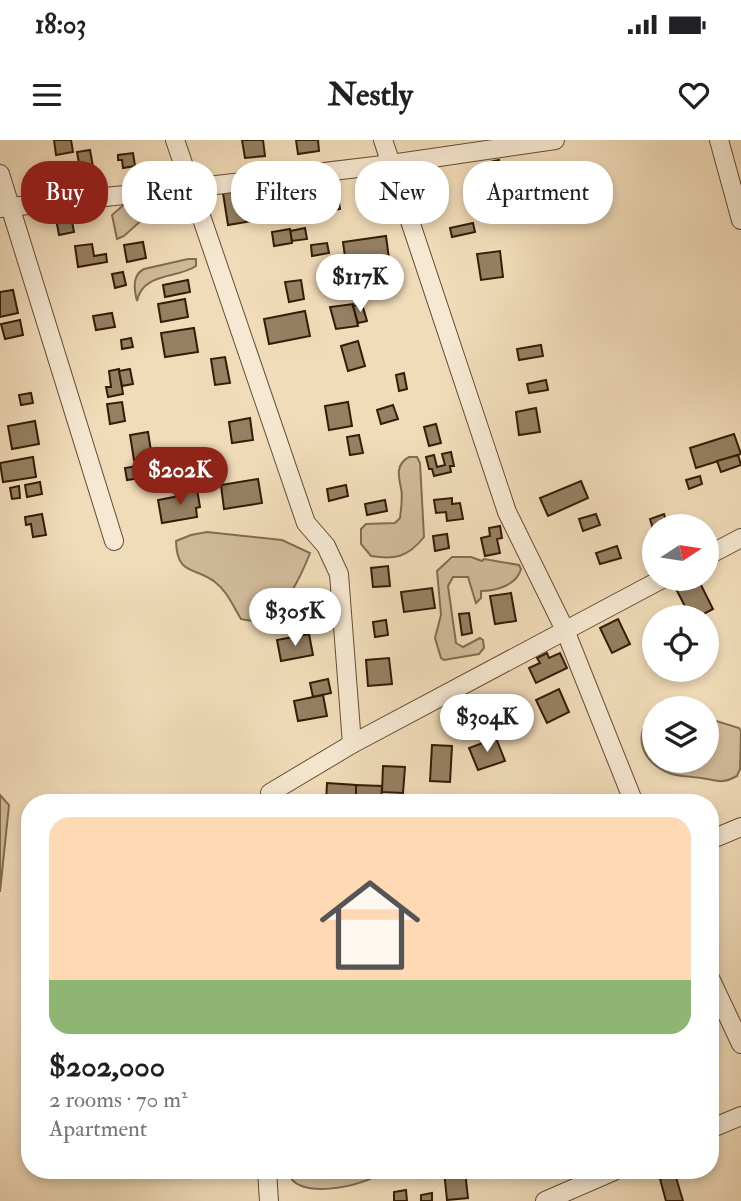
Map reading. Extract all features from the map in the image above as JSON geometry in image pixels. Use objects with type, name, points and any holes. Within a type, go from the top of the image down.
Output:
[{"type":"street","points":[[175,140],[182,161]]},
{"type":"street","points":[[383,140],[390,161]]},
{"type":"street","points":[[412,161],[555,140]]},
{"type":"street","points":[[719,140],[735,176],[741,220]]},
{"type":"street","points":[[217,185],[355,168]]},
{"type":"street","points":[[0,174],[5,207],[114,541]]},
{"type":"street","points":[[5,207],[122,195]]},
{"type":"street","points":[[203,224],[306,523],[326,545],[339,574],[352,744]]},
{"type":"street","points":[[411,224],[507,512],[565,630],[630,794]]},
{"type":"street","points":[[719,550],[741,538]]},
{"type":"street","points":[[270,793],[352,744],[642,590]]},
{"type":"street","points":[[719,836],[741,827]]},
{"type":"street","points":[[719,997],[741,1044]]},
{"type":"street","points":[[719,1125],[741,1116]]},
{"type":"street","points":[[268,1179],[269,1201]]},
{"type":"street","points":[[545,1201],[596,1179]]},
{"type":"shaded area","points":[[122,206],[122,224],[137,224],[117,239],[112,215]]},
{"type":"shaded area","points":[[196,259],[196,266],[146,285],[137,301],[135,283],[140,272]]},
{"type":"shaded area","points":[[409,457],[417,457],[420,463],[424,537],[400,556],[371,556],[361,544],[361,529],[366,524],[395,523],[400,518],[402,495],[399,470]]},
{"type":"shaded area","points":[[207,532],[282,540],[310,553],[284,602],[268,616],[250,621],[241,619],[219,586],[207,577],[188,569],[180,560],[176,541]]},
{"type":"shaded area","points":[[452,557],[471,557],[482,561],[484,559],[519,565],[521,569],[511,583],[493,590],[481,591],[481,598],[476,603],[468,577],[453,577],[448,586],[456,643],[463,647],[480,638],[484,648],[479,654],[444,660],[435,638],[441,615],[437,571]]},
{"type":"shaded area","points":[[719,722],[739,728],[740,769],[737,776],[719,781],[669,773],[719,773]]},
{"type":"shaded area","points":[[0,795],[9,805],[0,892]]},
{"type":"shaded area","points":[[369,1179],[330,1189],[314,1189],[293,1180]]},
{"type":"building","points":[[54,140],[71,140],[73,152],[56,155]]},
{"type":"building","points":[[242,140],[263,140],[265,156],[245,158]]},
{"type":"building","points":[[296,140],[318,140],[319,151],[298,154]]},
{"type":"building","points":[[90,150],[92,161],[79,161],[77,152]]},
{"type":"building","points":[[133,153],[134,161],[118,160],[118,155]]},
{"type":"building","points":[[231,192],[231,224],[234,224],[228,225],[223,193]]},
{"type":"building","points":[[57,224],[72,224],[74,232],[59,235]]},
{"type":"building","points":[[473,224],[475,232],[452,237],[450,228]]},
{"type":"building","points":[[305,228],[307,239],[292,241],[290,231]]},
{"type":"building","points":[[290,229],[292,243],[274,246],[272,232]]},
{"type":"building","points":[[386,236],[389,259],[346,264],[343,242]]},
{"type":"building","points":[[143,242],[146,258],[127,262],[124,245]]},
{"type":"building","points":[[327,243],[329,253],[312,256],[311,245]]},
{"type":"building","points":[[92,244],[94,256],[106,254],[107,262],[78,267],[75,246]]},
{"type":"building","points":[[500,251],[503,277],[481,280],[477,254]]},
{"type":"building","points":[[384,269],[388,293],[371,295],[368,272]]},
{"type":"building","points":[[123,272],[126,285],[115,288],[112,274]]},
{"type":"building","points":[[188,280],[190,292],[165,297],[163,285]]},
{"type":"building","points":[[301,280],[304,299],[289,302],[285,282]]},
{"type":"building","points":[[13,290],[18,313],[0,317],[0,292]]},
{"type":"building","points":[[185,299],[188,317],[161,322],[158,304]]},
{"type":"building","points":[[353,304],[358,326],[336,329],[330,307]]},
{"type":"building","points":[[362,304],[367,321],[358,323],[353,306]]},
{"type":"building","points":[[305,311],[310,336],[269,344],[264,319]]},
{"type":"building","points":[[112,313],[115,327],[96,330],[93,316]]},
{"type":"building","points":[[20,320],[23,335],[5,339],[1,324]]},
{"type":"building","points":[[194,328],[198,352],[165,357],[161,333]]},
{"type":"building","points":[[131,338],[133,347],[122,349],[121,340]]},
{"type":"building","points":[[358,341],[365,366],[348,371],[341,346]]},
{"type":"building","points":[[541,345],[543,356],[519,360],[517,349]]},
{"type":"building","points":[[225,357],[230,383],[215,385],[211,359]]},
{"type":"building","points":[[119,369],[123,394],[108,397],[106,387],[111,387],[109,371]]},
{"type":"building","points":[[130,369],[133,384],[122,386],[119,371]]},
{"type":"building","points":[[404,373],[407,389],[399,391],[396,375]]},
{"type":"building","points":[[546,380],[548,390],[529,393],[527,384]]},
{"type":"building","points":[[31,393],[33,403],[21,405],[19,395]]},
{"type":"building","points":[[122,402],[125,421],[110,424],[107,404]]},
{"type":"building","points":[[348,402],[352,426],[329,430],[325,406]]},
{"type":"building","points":[[393,405],[398,419],[381,424],[377,410]]},
{"type":"building","points":[[536,408],[540,432],[519,435],[516,412]]},
{"type":"building","points":[[250,418],[253,440],[232,443],[229,422]]},
{"type":"building","points":[[35,421],[39,444],[12,449],[8,426]]},
{"type":"building","points":[[436,424],[441,443],[429,446],[424,427]]},
{"type":"building","points":[[148,432],[152,457],[134,460],[130,435]]},
{"type":"building","points":[[734,434],[741,454],[696,468],[690,448]]},
{"type":"building","points":[[359,435],[363,453],[350,455],[347,437]]},
{"type":"building","points":[[451,452],[454,466],[450,466],[451,472],[434,476],[426,457],[434,455],[437,467],[445,465],[442,454]]},
{"type":"building","points":[[218,454],[221,475],[198,478],[194,458]]},
{"type":"building","points":[[738,455],[741,465],[721,472],[717,461]]},
{"type":"building","points":[[33,457],[36,477],[3,482],[0,463]]},
{"type":"building","points":[[138,466],[140,478],[127,480],[125,468]]},
{"type":"building","points":[[700,476],[702,484],[689,489],[686,480]]},
{"type":"building","points":[[258,479],[262,503],[224,509],[221,485]]},
{"type":"building","points":[[581,481],[588,498],[548,516],[540,498]]},
{"type":"building","points":[[40,482],[42,494],[27,497],[25,485]]},
{"type":"building","points":[[346,485],[348,496],[329,501],[327,489]]},
{"type":"building","points":[[19,486],[20,498],[12,499],[10,488]]},
{"type":"building","points":[[197,489],[200,507],[196,508],[197,517],[162,523],[158,500]]},
{"type":"building","points":[[452,498],[452,504],[460,503],[463,519],[447,521],[446,512],[436,513],[434,500]]},
{"type":"building","points":[[385,500],[387,511],[367,515],[365,504]]},
{"type":"building","points":[[42,514],[46,535],[33,537],[31,524],[26,525],[25,517]]},
{"type":"building","points":[[596,514],[600,525],[583,531],[579,519]]},
{"type":"building","points":[[500,526],[502,538],[497,539],[500,553],[485,556],[481,538],[490,536],[489,528]]},
{"type":"building","points":[[447,534],[449,548],[435,551],[433,536]]},
{"type":"building","points":[[617,546],[621,558],[600,564],[596,553]]},
{"type":"building","points":[[388,566],[390,586],[373,587],[371,568]]},
{"type":"building","points":[[432,588],[435,608],[404,612],[401,592]]},
{"type":"building","points":[[678,592],[704,592],[711,605],[684,605]]},
{"type":"building","points":[[511,593],[516,621],[495,624],[490,596]]},
{"type":"building","points":[[324,602],[327,621],[300,626],[296,608]]},
{"type":"building","points":[[469,613],[472,633],[462,635],[459,614]]},
{"type":"building","points":[[618,619],[630,644],[612,653],[600,628]]},
{"type":"building","points":[[386,620],[388,635],[375,637],[373,622]]},
{"type":"building","points":[[309,634],[313,655],[281,661],[277,640]]},
{"type":"building","points":[[547,653],[549,658],[560,653],[567,668],[536,683],[529,668],[540,663],[537,658]]},
{"type":"building","points":[[389,658],[392,684],[368,686],[366,660]]},
{"type":"building","points":[[328,679],[331,693],[313,697],[310,683]]},
{"type":"building","points":[[559,689],[569,712],[547,723],[536,700]]},
{"type":"building","points":[[323,695],[327,716],[298,721],[294,701]]},
{"type":"building","points":[[496,738],[505,761],[478,770],[469,748]]},
{"type":"building","points":[[432,745],[452,746],[450,782],[430,781]]},
{"type":"building","points":[[383,766],[405,767],[403,793],[382,792]]},
{"type":"building","points":[[327,783],[356,785],[356,794],[326,794]]},
{"type":"building","points":[[356,785],[382,786],[382,794],[356,794]]},
{"type":"building","points":[[445,1179],[466,1179],[468,1198],[447,1200]]},
{"type":"building","points":[[660,1179],[676,1179],[683,1201],[666,1201]]},
{"type":"building","points":[[406,1190],[407,1201],[394,1201],[394,1192]]},
{"type":"building","points":[[432,1193],[432,1201],[421,1201],[421,1195]]}]
